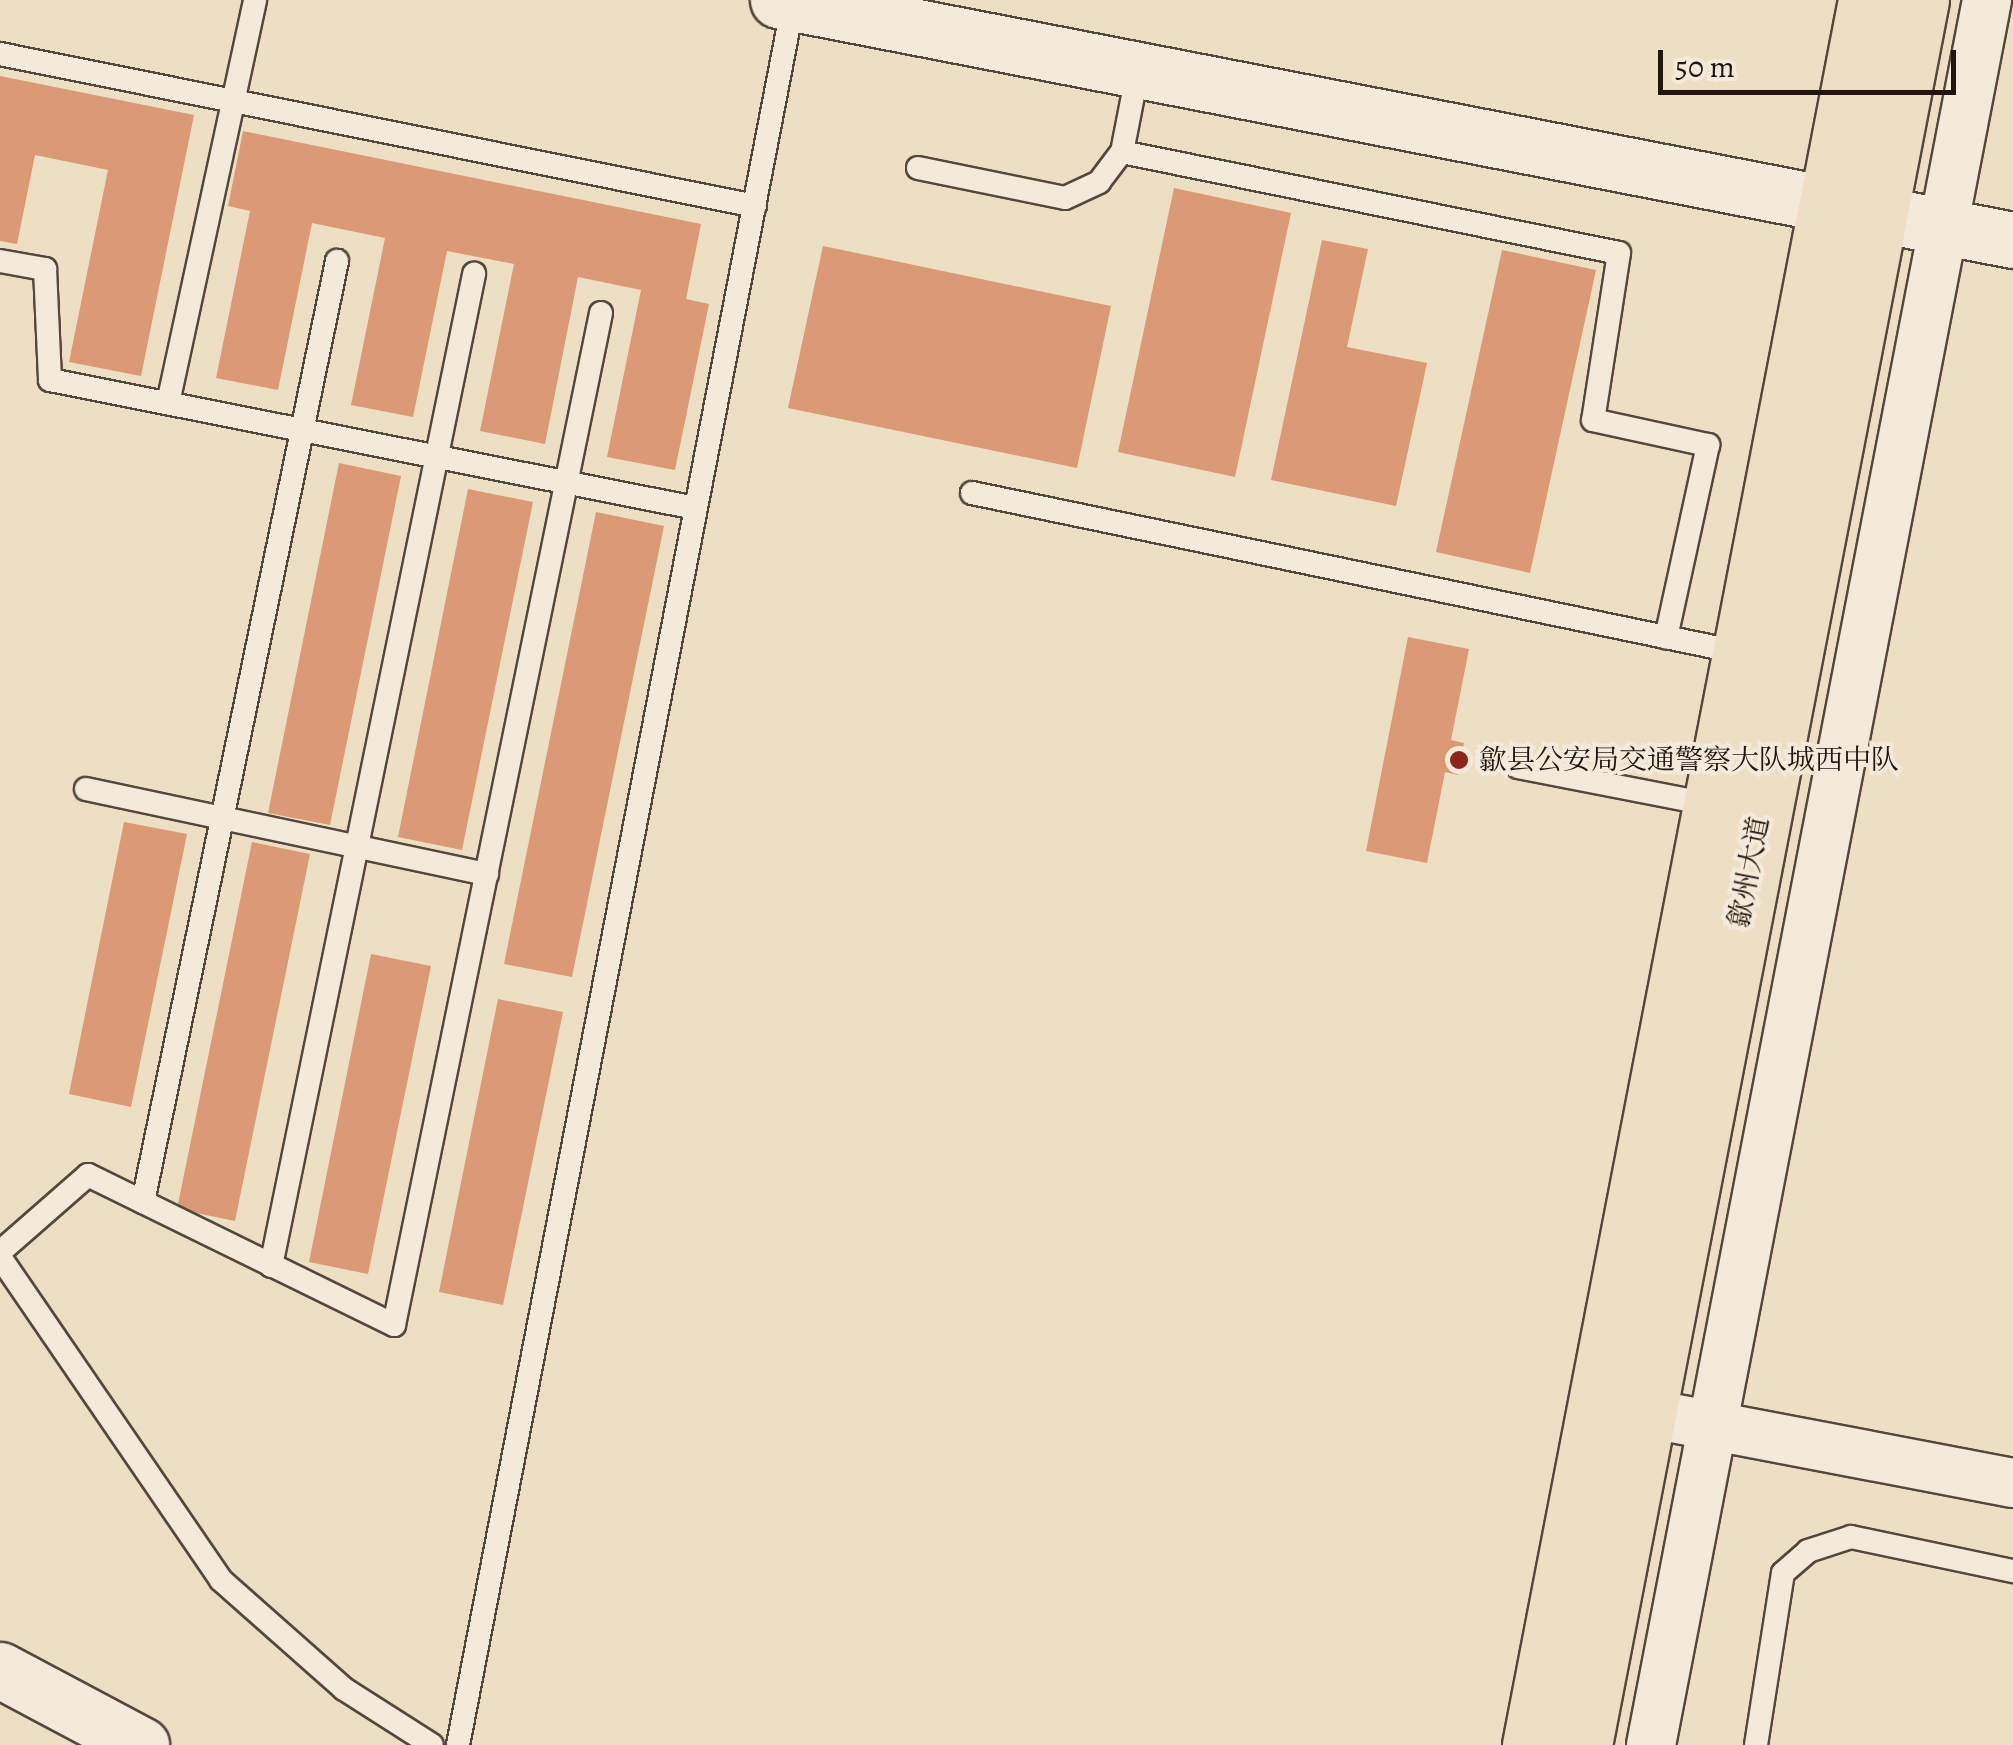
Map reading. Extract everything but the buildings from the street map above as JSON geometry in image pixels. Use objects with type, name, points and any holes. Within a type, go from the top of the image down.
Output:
[{"type":"highway","name":"歙州大道","points":[[1530,1745],[1708,804],[1866,0]]},
{"type":"highway","name":"歙州大道","points":[[1584,1745],[1921,0]]},
{"type":"street","points":[[1651,1745],[1988,0]]},
{"type":"street","points":[[786,2],[2013,240]]},
{"type":"street","points":[[1646,1413],[2013,1483]]},
{"type":"street","points":[[0,1670],[141,1745]]},
{"type":"lane","points":[[168,403],[254,0]]},
{"type":"lane","points":[[458,1745],[755,206],[786,2]]},
{"type":"lane","points":[[0,54],[755,206]]},
{"type":"lane","points":[[918,168],[1065,198],[1099,182],[1122,152],[1138,70]]},
{"type":"lane","points":[[1122,152],[1619,253],[1592,420],[1708,445],[1666,637]]},
{"type":"lane","points":[[0,261],[45,269],[50,380],[696,508]]},
{"type":"lane","points":[[143,1202],[336,261]]},
{"type":"lane","points":[[271,1266],[474,274]]},
{"type":"lane","points":[[432,1745],[319,1669],[222,1580],[0,1254],[88,1175],[394,1325],[600,312]]},
{"type":"lane","points":[[972,493],[1738,652]]},
{"type":"lane","points":[[1518,767],[1708,804]]},
{"type":"lane","points":[[86,789],[486,874]]},
{"type":"lane","points":[[1756,1745],[1783,1573],[1808,1552],[1851,1537],[2013,1571]]},
{"type":"place","name":"歙县公安局交通警察大队城西中队","points":[[1459,760]]}]
